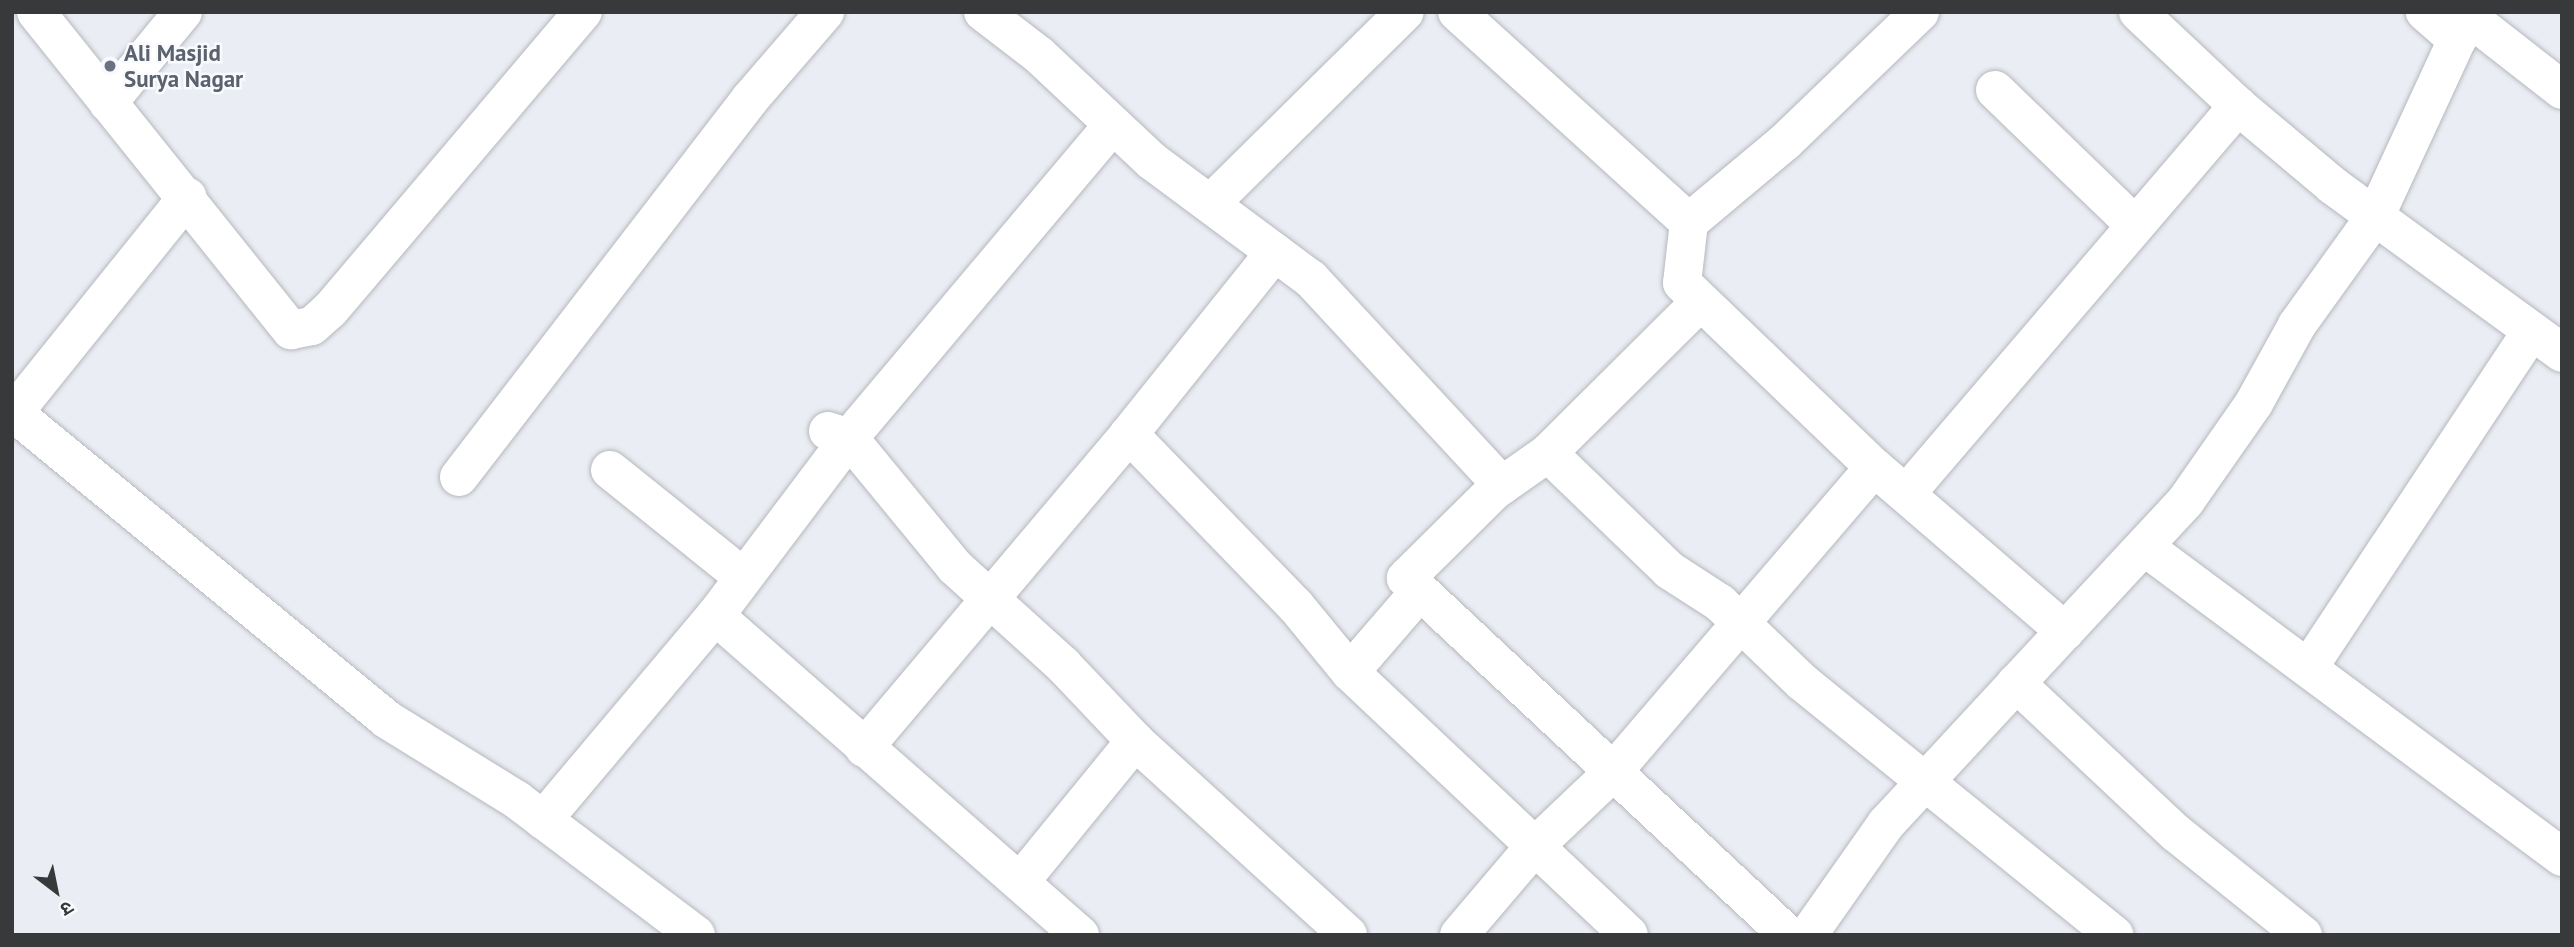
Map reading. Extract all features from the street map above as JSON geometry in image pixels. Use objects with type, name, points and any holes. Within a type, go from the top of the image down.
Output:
[{"type":"street","points":[[36,12],[291,330],[312,326],[583,12]]},
{"type":"street","points":[[108,103],[183,12]]},
{"type":"street","points":[[458,477],[750,99],[825,12]]},
{"type":"street","points":[[982,12],[1039,55],[1152,162],[1311,279],[1502,485]]},
{"type":"street","points":[[1211,203],[1405,12]]},
{"type":"street","points":[[1920,12],[1786,141],[1689,222],[1682,283],[1874,467],[2065,631]]},
{"type":"street","points":[[2138,12],[2238,106],[2376,215],[2562,353]]},
{"type":"street","points":[[2425,12],[2457,40]]},
{"type":"street","points":[[1459,13],[1689,222]]},
{"type":"street","points":[[1808,935],[1886,824],[2065,631],[2147,548],[2185,502],[2254,403],[2297,325],[2376,215],[2457,40],[2470,18],[2556,73]]},
{"type":"street","points":[[1995,90],[2136,225]]},
{"type":"street","points":[[1906,494],[2238,106]]},
{"type":"street","points":[[543,820],[715,616],[838,434],[1113,125]]},
{"type":"street","points":[[187,197],[13,414],[386,719],[543,820],[696,935]]},
{"type":"street","points":[[864,748],[1129,434],[1275,252]]},
{"type":"street","points":[[1700,302],[1548,453],[1502,485],[1406,578],[1788,935]]},
{"type":"street","points":[[2309,667],[2532,331]]},
{"type":"street","points":[[838,434],[955,567],[1063,665],[1135,741],[1348,935]]},
{"type":"street","points":[[1129,434],[1295,605],[1350,672],[1629,935]]},
{"type":"street","points":[[1548,453],[1669,570],[1720,603],[1802,682],[2114,935]]},
{"type":"street","points":[[1459,935],[1534,847],[1613,772],[1874,467]]},
{"type":"street","points":[[610,470],[743,577]]},
{"type":"street","points":[[2147,548],[2562,857]]},
{"type":"street","points":[[1350,672],[1420,591]]},
{"type":"street","points":[[715,616],[1079,933]]},
{"type":"street","points":[[2016,683],[2176,833],[2303,935]]},
{"type":"street","points":[[1020,881],[1135,741]]},
{"type":"place","name":"Ali Masjid Surya Nagar","points":[[110,66]]}]
